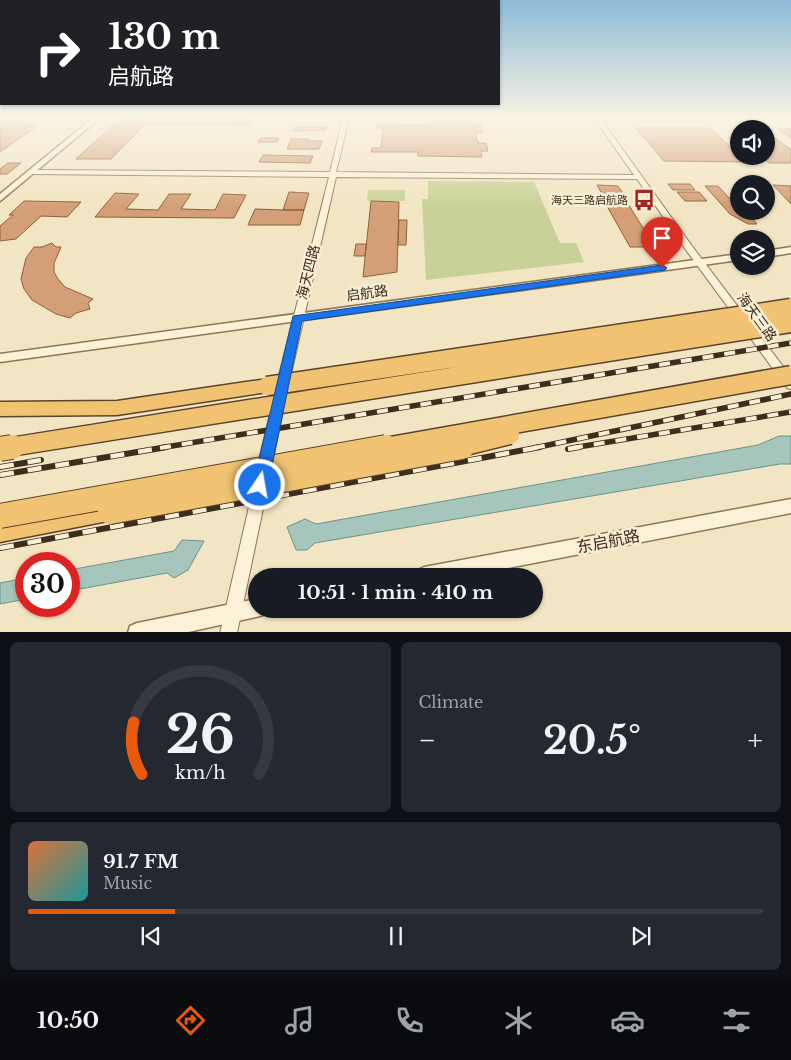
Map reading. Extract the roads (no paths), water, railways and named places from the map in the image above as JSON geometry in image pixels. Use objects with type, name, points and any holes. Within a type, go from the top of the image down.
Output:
[{"type":"highway","points":[[0,410],[117,408],[791,308]]},
{"type":"highway","points":[[284,376],[661,320],[701,321]]},
{"type":"highway","points":[[0,449],[791,322]]},
{"type":"highway","points":[[0,516],[791,375]]},
{"type":"highway","points":[[0,531],[450,450],[535,429],[592,410]]},
{"type":"street","points":[[0,198],[61,147]]},
{"type":"street","name":"海天四路","points":[[228,632],[297,318],[339,147]]},
{"type":"street","name":"海天三路","points":[[617,147],[791,386]]},
{"type":"street","points":[[32,172],[638,177]]},
{"type":"street","points":[[775,253],[791,250]]},
{"type":"street","name":"启航路","points":[[0,358],[730,259]]},
{"type":"street","name":"东启航路","points":[[466,568],[791,506]]},
{"type":"street","points":[[137,632],[248,610]]},
{"type":"water","points":[[779,436],[791,436],[791,464],[780,464],[315,543],[307,550],[296,550],[287,527],[305,519],[316,524],[758,445]]},
{"type":"water","points":[[182,540],[204,541],[188,570],[174,578],[167,573],[80,589],[80,568],[174,551]]},
{"type":"water","points":[[15,580],[15,601],[0,604],[0,583]]},
{"type":"railway","points":[[160,448],[791,343]]},
{"type":"railway","points":[[534,448],[791,394]]},
{"type":"railway","points":[[572,448],[791,412]]},
{"type":"railway","points":[[0,475],[167,447]]},
{"type":"railway","points":[[0,548],[540,447]]},
{"type":"railway","points":[[568,449],[580,447]]},
{"type":"railway","points":[[0,467],[41,460]]},
{"type":"place","name":"海天三路启航路","points":[[644,200]]}]
